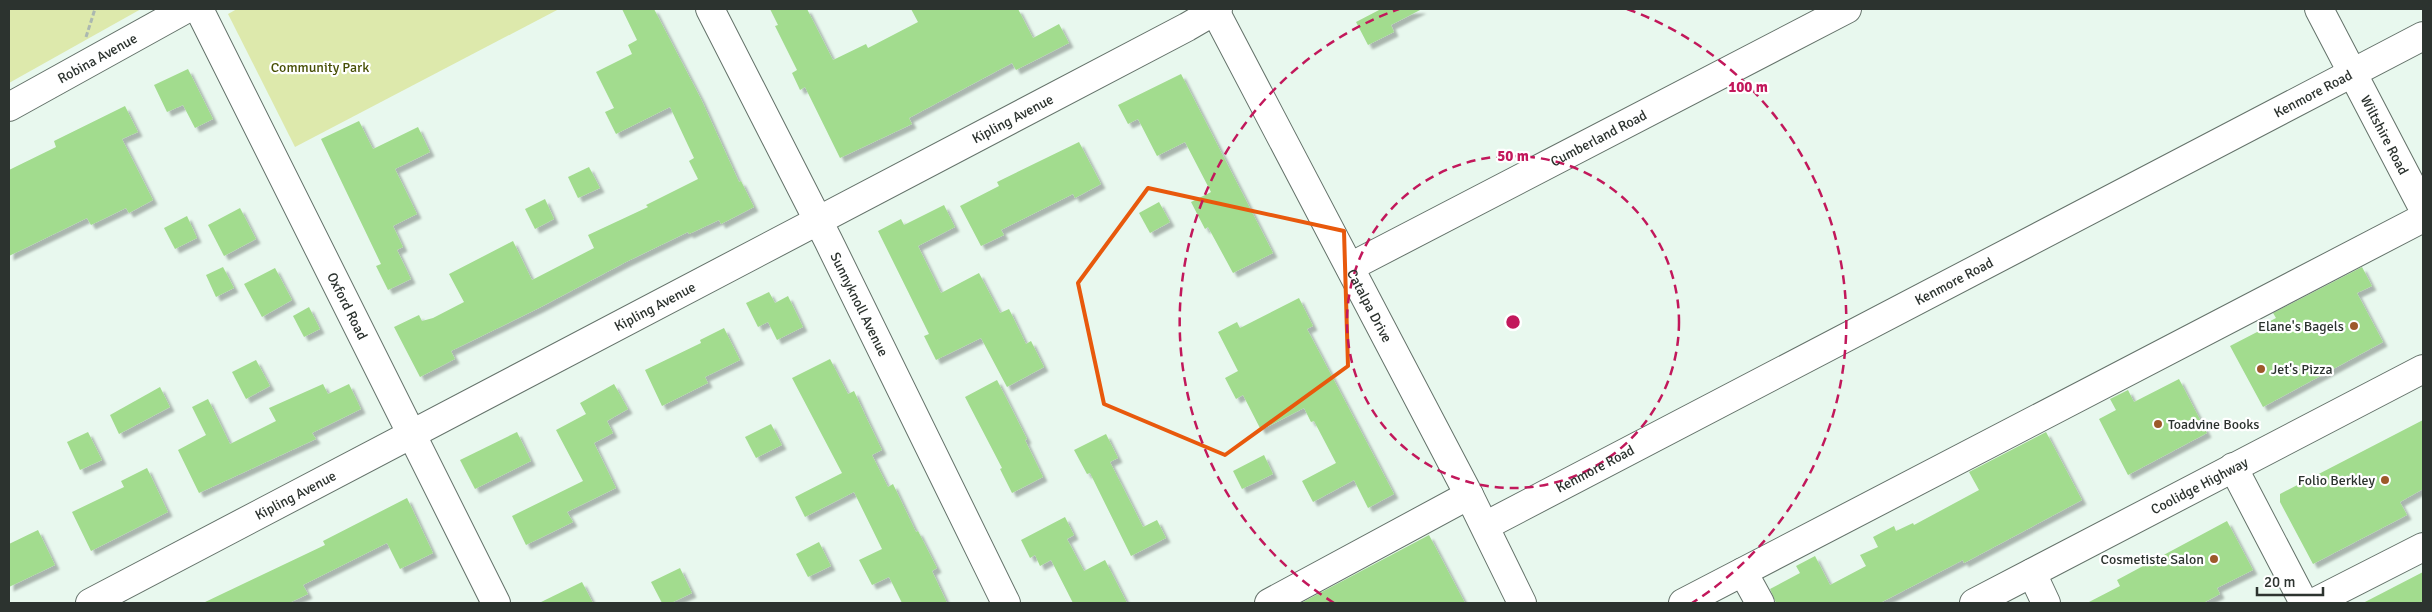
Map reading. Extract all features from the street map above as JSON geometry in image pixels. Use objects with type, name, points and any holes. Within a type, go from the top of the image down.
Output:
[{"type":"street","name":"Robina Avenue","points":[[9,107],[186,9]]},
{"type":"street","name":"Oxford Road","points":[[199,9],[496,603]]},
{"type":"street","name":"Sunnyknoll Avenue","points":[[710,9],[818,222],[1006,603]]},
{"type":"street","name":"Kipling Avenue","points":[[90,603],[1187,28],[1216,9]]},
{"type":"street","name":"Catalpa Drive","points":[[1216,9],[1485,526],[1522,603]]},
{"type":"street","name":"Cumberland Road","points":[[1350,267],[1847,9]]},
{"type":"street","name":"Wiltshire Road","points":[[2319,9],[2423,208]]},
{"type":"street","name":"Kenmore Road","points":[[1485,526],[2423,36]]},
{"type":"street","points":[[1683,603],[2423,218]]},
{"type":"street","name":"Coolidge Highway","points":[[1974,603],[2423,368]]},
{"type":"street","points":[[2233,468],[2304,603]]},
{"type":"street","points":[[1269,603],[1469,495]]},
{"type":"street","points":[[2313,603],[2423,546]]},
{"type":"street","points":[[1743,572],[1760,603]]},
{"type":"street","points":[[2032,573],[2046,603]]},
{"type":"path","points":[[85,42],[95,9]]},
{"type":"highlighted area","points":[[1148,188],[1344,231],[1348,366],[1225,455],[1104,404],[1078,283]]},
{"type":"green space","points":[[9,9],[141,9],[9,83]]},
{"type":"green space","name":"Community Park","points":[[237,9],[559,9],[295,147],[228,14]]},
{"type":"building","points":[[622,9],[654,9],[701,99],[739,182],[741,181],[754,207],[721,224],[719,220],[689,234],[688,232],[451,351],[455,359],[420,377],[394,327],[419,315],[422,321],[433,318],[464,302],[449,274],[513,241],[532,280],[594,248],[588,235],[648,207],[646,205],[698,179],[689,161],[694,158],[670,107],[616,134],[605,112],[614,108],[596,72],[632,54],[628,45],[637,40]]},
{"type":"building","points":[[770,9],[807,9],[833,60],[866,44],[868,48],[918,22],[911,9],[1018,9],[1033,38],[1059,24],[1069,43],[1016,70],[1012,63],[909,118],[912,124],[840,158],[805,87],[800,90],[792,73],[797,70],[775,26],[778,25]]},
{"type":"building","points":[[1381,9],[1422,9],[1391,25],[1394,32],[1368,45],[1356,22]]},
{"type":"building","points":[[188,69],[213,119],[195,128],[183,105],[167,112],[154,85]]},
{"type":"building","points":[[1181,74],[1273,253],[1233,273],[1208,227],[1205,229],[1191,202],[1211,192],[1185,142],[1157,156],[1138,119],[1128,124],[1118,105]]},
{"type":"building","points":[[125,106],[138,132],[122,139],[153,200],[129,213],[126,208],[91,225],[87,218],[9,256],[9,170],[56,147],[54,141]]},
{"type":"building","points":[[359,121],[373,149],[418,127],[430,152],[395,169],[417,214],[393,226],[403,247],[397,250],[411,279],[388,290],[376,266],[381,264],[321,139]]},
{"type":"building","points":[[1079,142],[1101,184],[1075,198],[1073,194],[1001,230],[1004,235],[981,246],[960,206],[999,186],[997,182]]},
{"type":"building","points":[[589,167],[600,188],[578,198],[568,177]]},
{"type":"building","points":[[545,199],[554,219],[535,229],[525,209]]},
{"type":"building","points":[[1159,202],[1170,222],[1150,233],[1139,213]]},
{"type":"building","points":[[944,205],[955,227],[918,246],[941,293],[979,273],[1000,313],[1009,309],[1026,344],[1031,341],[1044,367],[1007,387],[981,338],[936,360],[924,336],[929,334],[878,231],[901,219],[904,225]]},
{"type":"building","points":[[240,208],[256,239],[224,256],[208,225]]},
{"type":"building","points":[[187,216],[197,238],[175,249],[164,228]]},
{"type":"building","points":[[223,267],[234,288],[216,297],[206,275]]},
{"type":"building","points":[[2362,267],[2372,286],[2357,293],[2383,342],[2263,407],[2230,346],[2259,331],[2257,328],[2276,318],[2273,313]]},
{"type":"building","points":[[275,268],[292,300],[262,317],[244,284]]},
{"type":"building","points":[[769,292],[775,303],[788,296],[803,327],[777,340],[768,322],[758,327],[746,303]]},
{"type":"building","points":[[1299,298],[1313,326],[1307,329],[1394,494],[1368,508],[1354,480],[1313,502],[1302,481],[1336,463],[1314,421],[1311,422],[1304,408],[1261,430],[1243,395],[1236,399],[1225,378],[1238,371],[1218,332],[1237,322],[1240,328]]},
{"type":"building","points":[[309,307],[320,329],[304,337],[293,316]]},
{"type":"building","points":[[724,328],[740,360],[705,377],[708,383],[662,406],[645,370],[701,343],[700,340]]},
{"type":"building","points":[[830,359],[848,394],[854,391],[882,450],[872,455],[888,487],[893,484],[916,532],[918,531],[937,568],[932,571],[947,603],[902,603],[889,577],[872,585],[859,560],[882,549],[854,492],[805,517],[795,497],[842,473],[792,378]]},
{"type":"building","points":[[256,360],[270,386],[246,399],[232,372]]},
{"type":"building","points":[[2179,379],[2207,433],[2128,475],[2099,419],[2116,410],[2110,399],[2128,390],[2134,402]]},
{"type":"building","points":[[997,380],[1027,439],[1025,440],[1043,477],[1012,493],[1000,469],[1002,468],[965,397]]},
{"type":"building","points":[[323,384],[328,394],[349,384],[361,409],[312,433],[316,439],[199,493],[178,450],[206,435],[192,407],[208,399],[230,444],[276,421],[269,408]]},
{"type":"building","points":[[614,384],[628,409],[607,421],[613,433],[594,443],[616,488],[567,512],[573,522],[526,545],[512,516],[583,481],[556,430],[586,414],[580,403]]},
{"type":"building","points":[[160,387],[170,407],[119,434],[110,415]]},
{"type":"building","points":[[2423,420],[2423,489],[2400,502],[2407,515],[2313,564],[2280,502],[2280,494]]},
{"type":"building","points":[[771,424],[782,445],[756,458],[745,437]]},
{"type":"building","points":[[88,432],[102,460],[80,470],[67,442]]},
{"type":"building","points":[[517,432],[531,461],[475,489],[460,460]]},
{"type":"building","points":[[2046,432],[2082,500],[1964,563],[1963,560],[1880,603],[1776,603],[1770,589],[1800,573],[1796,566],[1815,556],[1830,585],[1866,566],[1860,555],[1878,547],[1873,537],[1894,526],[1896,531],[1913,523],[1914,525],[1979,490],[1969,472]]},
{"type":"building","points":[[1106,434],[1118,458],[1110,462],[1143,527],[1157,520],[1166,538],[1131,556],[1090,473],[1087,474],[1074,450]]},
{"type":"building","points":[[1264,455],[1273,474],[1242,489],[1233,471]]},
{"type":"building","points":[[147,468],[168,512],[91,551],[72,512],[124,487],[121,481]]},
{"type":"building","points":[[407,498],[433,553],[400,569],[387,543],[303,585],[308,594],[289,603],[203,603],[325,545],[323,541]]},
{"type":"building","points":[[1065,517],[1074,535],[1067,539],[1084,571],[1105,560],[1127,603],[1073,603],[1051,560],[1040,566],[1035,555],[1030,558],[1021,540]]},
{"type":"building","points":[[2227,521],[2253,570],[2217,588],[2220,594],[2203,603],[2087,603],[2120,586],[2117,580]]},
{"type":"building","points":[[38,530],[55,565],[9,587],[9,544]]},
{"type":"building","points":[[1429,535],[1465,603],[1301,603]]},
{"type":"building","points":[[819,542],[831,566],[808,577],[796,554]]},
{"type":"building","points":[[680,568],[692,593],[671,603],[662,603],[651,582]]},
{"type":"building","points":[[2423,572],[2423,603],[2363,603]]},
{"type":"building","points":[[582,582],[593,603],[539,603]]},
{"type":"place","name":"Elane's Bagels","points":[[2354,326]]},
{"type":"place","name":"Jet's Pizza","points":[[2261,369]]},
{"type":"place","name":"Toadvine Books","points":[[2158,424]]},
{"type":"place","name":"Folio Berkley","points":[[2385,480]]},
{"type":"place","name":"Cosmetiste Salon","points":[[2214,559]]}]
